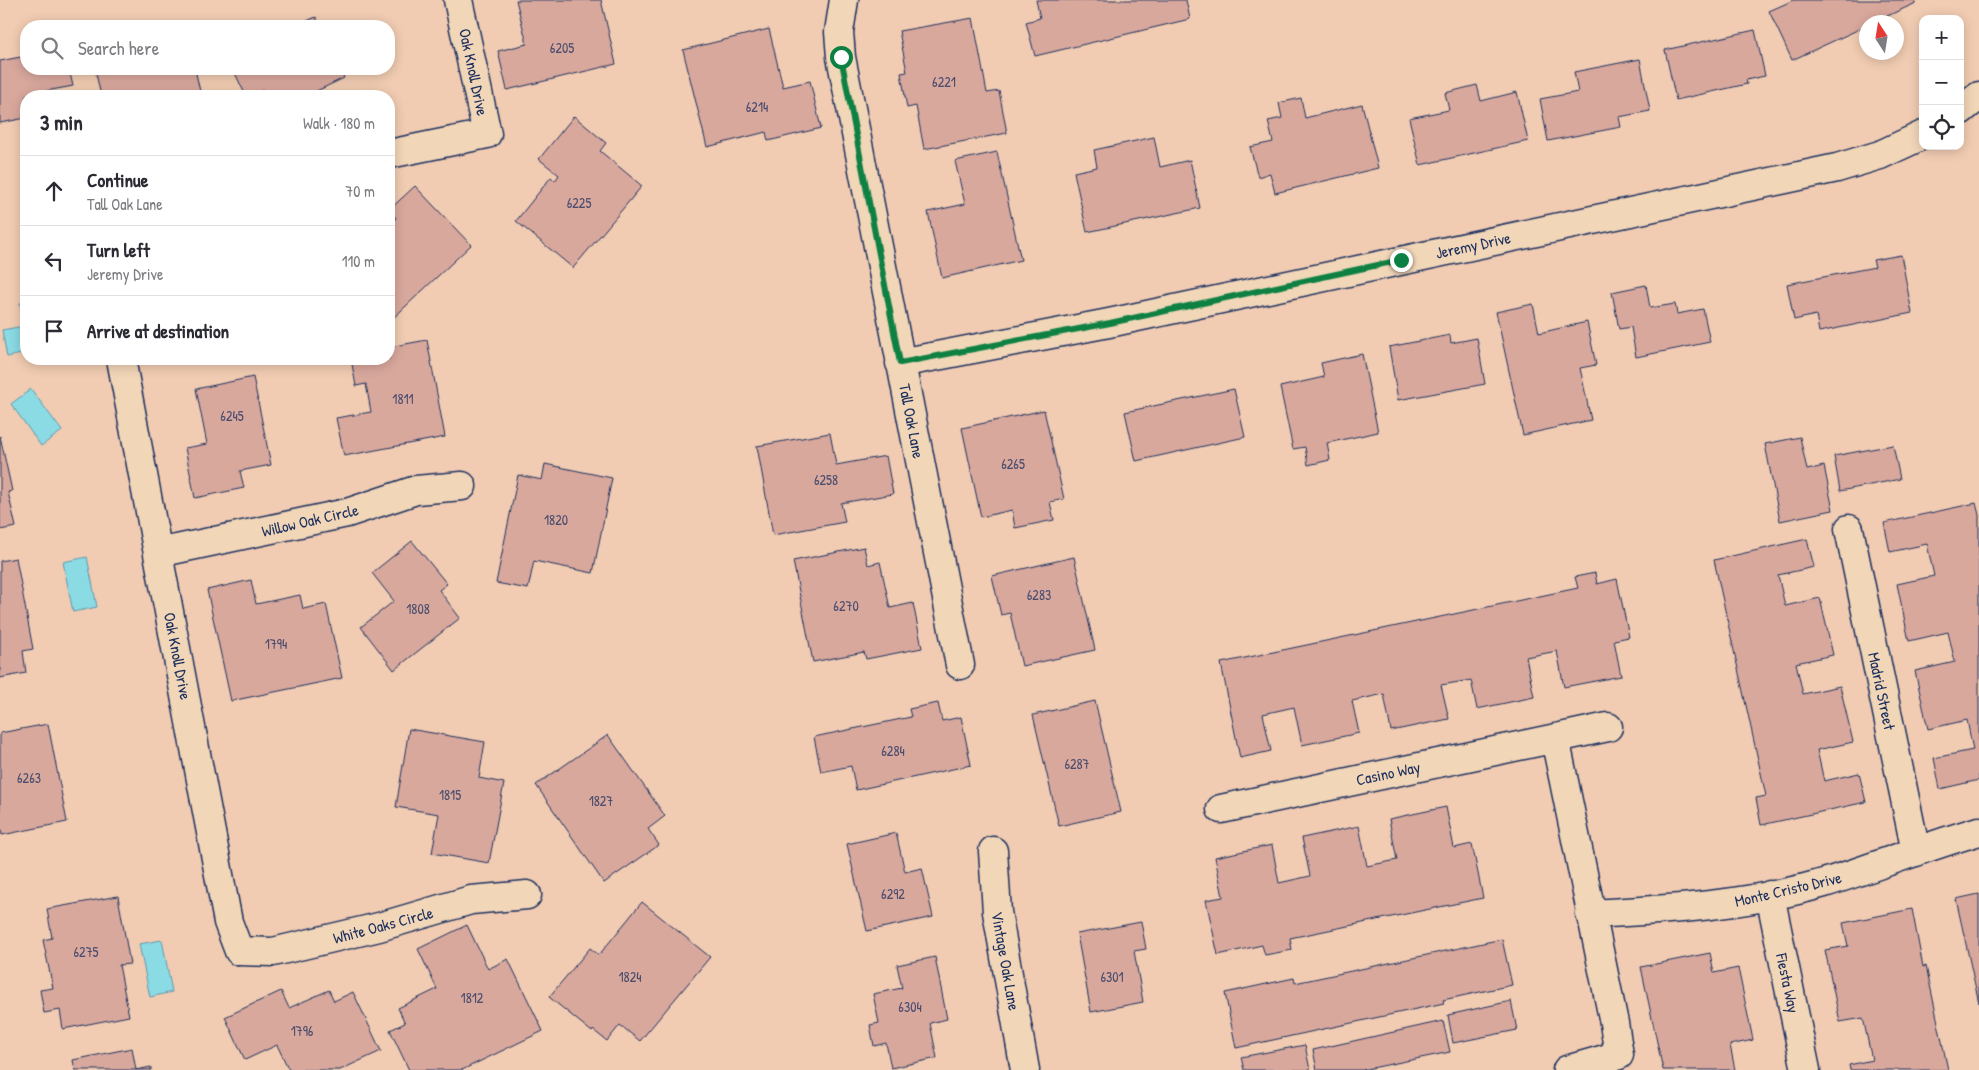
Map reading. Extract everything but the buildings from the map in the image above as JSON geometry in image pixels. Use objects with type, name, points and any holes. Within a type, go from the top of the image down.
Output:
[{"type":"street","name":"Oak Knoll Drive","points":[[395,153],[487,134],[458,0]]},
{"type":"street","name":"Tall Oak Lane","points":[[844,0],[839,32],[841,57],[960,665]]},
{"type":"street","points":[[1964,108],[1979,96]]},
{"type":"street","name":"Jeremy Drive","points":[[900,363],[1110,323],[1828,170],[1880,155],[1919,137]]},
{"type":"street","name":"Oak Knoll Drive","points":[[122,365],[228,922],[239,951]]},
{"type":"street","name":"Willow Oak Circle","points":[[158,553],[347,513],[416,490],[462,486]]},
{"type":"street","name":"Madrid Street","points":[[1849,530],[1916,852]]},
{"type":"street","name":"Casino Way","points":[[1221,809],[1608,727]]},
{"type":"street","points":[[1556,738],[1619,1055],[1567,1070]]},
{"type":"street","name":"Monte Cristo Drive","points":[[1590,914],[1710,906],[1770,895],[1822,883],[1979,831]]},
{"type":"street","name":"Vintage Oak Lane","points":[[993,851],[997,912],[1024,1070]]},
{"type":"street","name":"White Oaks Circle","points":[[239,951],[273,952],[380,927],[471,900],[528,895]]},
{"type":"street","name":"Fiesta Way","points":[[1770,895],[1806,1070]]},
{"type":"water","points":[[20,327],[20,354],[7,357],[2,330]]},
{"type":"water","points":[[31,389],[62,431],[41,446],[11,404]]},
{"type":"water","points":[[87,557],[97,607],[73,612],[63,562]]},
{"type":"water","points":[[162,940],[172,992],[150,997],[139,944]]},
{"type":"route","points":[[841,57],[900,363],[958,350],[1110,323],[1401,260]]}]
